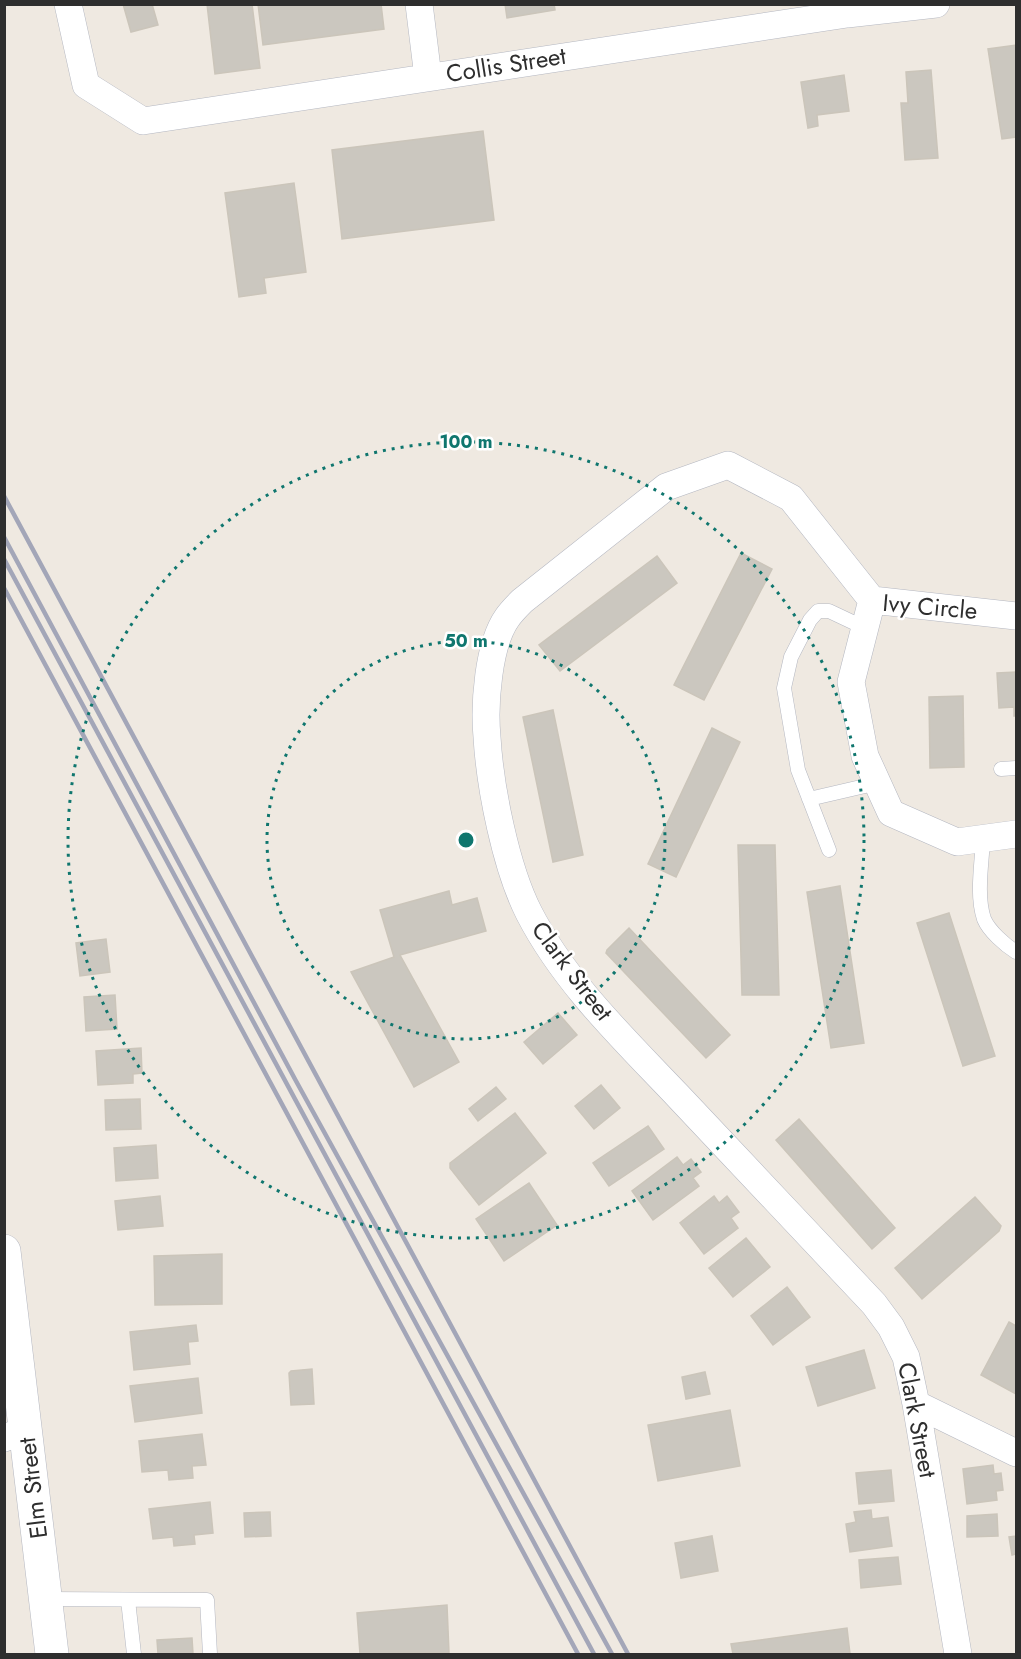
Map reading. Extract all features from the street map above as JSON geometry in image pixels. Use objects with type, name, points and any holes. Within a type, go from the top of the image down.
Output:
[{"type":"main road","name":"Elm Street","points":[[5,1254],[15,1434],[46,1599],[52,1654]]},
{"type":"street","name":"Collis Street","points":[[68,4],[86,85],[143,121],[846,9],[936,4]]},
{"type":"street","points":[[419,4],[428,76]]},
{"type":"street","name":"Clark Street","points":[[872,600],[791,498],[728,465],[666,487],[522,601],[506,618],[494,645],[485,715],[489,761],[499,817],[513,871],[528,911],[553,955],[602,1016],[874,1304],[891,1327],[906,1357],[916,1404],[958,1654]]},
{"type":"street","name":"Ivy Circle","points":[[1016,837],[957,842],[891,813],[865,756],[851,682],[872,600],[1017,616]]},
{"type":"street","points":[[916,1404],[1017,1453]]},
{"type":"lane","points":[[829,850],[798,770],[784,688],[791,657],[810,620],[818,611],[829,611],[865,628]]},
{"type":"lane","points":[[1002,769],[1017,768]]},
{"type":"lane","points":[[809,798],[878,783]]},
{"type":"lane","points":[[983,839],[981,896],[984,920],[1000,940],[1017,952]]},
{"type":"lane","points":[[46,1599],[207,1600],[210,1654]]},
{"type":"lane","points":[[128,1600],[134,1654]]},
{"type":"building","points":[[123,4],[152,4],[158,25],[131,32]]},
{"type":"building","points":[[207,4],[252,4],[260,68],[215,74]]},
{"type":"building","points":[[258,4],[381,4],[384,29],[263,45]]},
{"type":"building","points":[[505,4],[554,4],[555,10],[507,18]]},
{"type":"building","points":[[1016,45],[1016,137],[1002,139],[988,49]]},
{"type":"building","points":[[931,70],[938,158],[905,160],[901,103],[908,103],[906,72]]},
{"type":"building","points":[[844,75],[849,111],[817,115],[818,126],[808,128],[801,82]]},
{"type":"building","points":[[483,131],[494,220],[342,239],[332,150]]},
{"type":"building","points":[[294,183],[306,272],[264,278],[266,293],[239,297],[225,193]]},
{"type":"building","points":[[741,553],[772,569],[704,700],[674,685]]},
{"type":"building","points":[[657,556],[677,583],[560,671],[539,645]]},
{"type":"building","points":[[1016,672],[1016,716],[1014,716],[1014,707],[999,708],[997,673]]},
{"type":"building","points":[[963,696],[964,767],[930,768],[929,697]]},
{"type":"building","points":[[553,710],[583,855],[553,862],[523,717]]},
{"type":"building","points":[[712,728],[740,742],[676,877],[648,864]]},
{"type":"building","points":[[738,845],[775,845],[779,995],[742,995]]},
{"type":"building","points":[[840,886],[864,1043],[831,1048],[807,892]]},
{"type":"building","points":[[449,891],[452,905],[477,898],[486,931],[400,955],[459,1062],[414,1087],[351,972],[394,957],[380,910]]},
{"type":"building","points":[[949,913],[995,1056],[963,1066],[917,923]]},
{"type":"building","points":[[629,928],[730,1035],[706,1058],[606,953]]},
{"type":"building","points":[[106,939],[110,972],[80,976],[76,943]]},
{"type":"building","points":[[115,995],[117,1029],[86,1031],[84,997]]},
{"type":"building","points":[[558,1013],[577,1035],[543,1064],[524,1042]]},
{"type":"building","points":[[141,1048],[142,1073],[133,1074],[133,1083],[98,1085],[96,1051]]},
{"type":"building","points":[[601,1085],[620,1108],[594,1129],[575,1106]]},
{"type":"building","points":[[496,1087],[506,1099],[478,1121],[469,1109]]},
{"type":"building","points":[[140,1099],[141,1129],[106,1130],[105,1100]]},
{"type":"building","points":[[515,1113],[546,1153],[479,1205],[450,1168],[450,1163]]},
{"type":"building","points":[[799,1119],[895,1228],[872,1249],[776,1140]]},
{"type":"building","points":[[648,1126],[664,1149],[609,1186],[593,1163]]},
{"type":"building","points":[[156,1145],[158,1178],[116,1181],[114,1148]]},
{"type":"building","points":[[677,1157],[683,1165],[691,1159],[701,1172],[693,1178],[699,1186],[653,1220],[632,1191]]},
{"type":"building","points":[[529,1183],[557,1225],[504,1261],[476,1219]]},
{"type":"building","points":[[160,1196],[163,1226],[118,1230],[115,1201]]},
{"type":"building","points":[[714,1196],[719,1203],[727,1196],[739,1212],[731,1218],[738,1228],[704,1254],[680,1223]]},
{"type":"building","points":[[975,1197],[1001,1226],[999,1231],[922,1299],[895,1268]]},
{"type":"building","points":[[746,1238],[770,1267],[733,1297],[709,1268]]},
{"type":"building","points":[[222,1254],[222,1304],[155,1305],[154,1256]]},
{"type":"building","points":[[787,1287],[810,1317],[773,1345],[751,1316]]},
{"type":"building","points":[[1009,1322],[1016,1326],[1016,1394],[981,1375]]},
{"type":"building","points":[[196,1325],[198,1341],[188,1342],[190,1364],[134,1370],[130,1332]]},
{"type":"building","points":[[864,1350],[875,1388],[818,1406],[806,1367]]},
{"type":"building","points":[[312,1369],[314,1404],[291,1405],[289,1373]]},
{"type":"building","points":[[705,1372],[710,1394],[686,1399],[682,1377]]},
{"type":"building","points":[[198,1378],[202,1413],[135,1422],[130,1386]]},
{"type":"building","points":[[730,1410],[740,1466],[658,1481],[648,1425]]},
{"type":"building","points":[[202,1434],[206,1465],[192,1466],[193,1478],[169,1480],[168,1470],[142,1472],[139,1441]]},
{"type":"building","points":[[993,1465],[994,1474],[1001,1473],[1003,1490],[996,1491],[997,1500],[967,1504],[963,1469]]},
{"type":"building","points":[[891,1470],[894,1501],[859,1504],[856,1473]]},
{"type":"building","points":[[210,1502],[213,1533],[194,1535],[195,1544],[174,1546],[173,1537],[153,1539],[149,1509]]},
{"type":"building","points":[[871,1510],[872,1519],[888,1517],[892,1546],[850,1552],[846,1524],[856,1522],[854,1512]]},
{"type":"building","points":[[270,1512],[271,1536],[245,1537],[244,1513]]},
{"type":"building","points":[[997,1514],[998,1536],[967,1537],[967,1516]]},
{"type":"building","points":[[712,1536],[718,1571],[681,1578],[675,1543]]},
{"type":"building","points":[[1016,1536],[1016,1554],[1012,1555],[1009,1537]]},
{"type":"building","points":[[898,1557],[901,1584],[861,1588],[859,1560]]},
{"type":"building","points":[[447,1605],[449,1653],[360,1654],[357,1613]]},
{"type":"building","points":[[847,1628],[850,1654],[733,1654],[731,1644]]},
{"type":"building","points":[[192,1638],[193,1654],[158,1654],[157,1640]]},
{"type":"railway","points":[[4,496],[628,1654]]},
{"type":"railway","points":[[4,537],[296,1081],[612,1654]]},
{"type":"railway","points":[[4,559],[594,1654]]},
{"type":"railway","points":[[4,588],[578,1654]]}]
